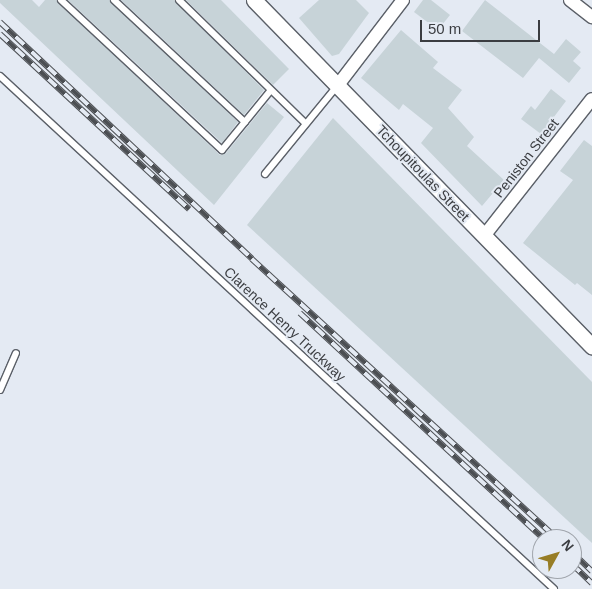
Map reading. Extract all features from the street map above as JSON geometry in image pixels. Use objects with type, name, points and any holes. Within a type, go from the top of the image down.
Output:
[{"type":"street","name":"Tchoupitoulas Street","points":[[254,0],[592,346]]},
{"type":"street","points":[[338,85],[403,0]]},
{"type":"street","points":[[570,0],[592,17]]},
{"type":"street","name":"Peniston Street","points":[[484,236],[592,99]]},
{"type":"lane","points":[[61,0],[222,150],[271,90]]},
{"type":"lane","points":[[114,0],[245,122]]},
{"type":"lane","points":[[178,0],[306,124]]},
{"type":"lane","name":"Clarence Henry Truckway","points":[[0,76],[554,589]]},
{"type":"lane","points":[[265,174],[338,85]]},
{"type":"lane","points":[[0,390],[16,353]]},
{"type":"building","points":[[0,0],[32,0],[39,7],[45,0],[56,0],[220,155],[226,153],[267,103],[284,117],[214,205],[0,3]]},
{"type":"building","points":[[68,0],[109,0],[238,122],[222,143]]},
{"type":"building","points":[[121,0],[174,0],[264,90],[244,115]]},
{"type":"building","points":[[186,0],[221,0],[289,69],[273,85]]},
{"type":"building","points":[[319,0],[356,0],[369,13],[339,54],[332,56],[299,18]]},
{"type":"building","points":[[423,0],[431,0],[450,15],[438,30],[414,12]]},
{"type":"building","points":[[485,0],[554,54],[566,39],[581,52],[573,61],[581,68],[569,83],[539,58],[523,78],[462,31]]},
{"type":"building","points":[[401,30],[438,62],[433,68],[462,90],[448,108],[474,137],[467,146],[504,180],[482,206],[421,143],[433,128],[403,104],[399,110],[361,78]]},
{"type":"building","points":[[551,89],[566,101],[541,134],[521,119],[531,106],[535,110]]},
{"type":"building","points":[[333,118],[592,382],[592,543],[582,534],[582,529],[577,529],[247,225]]},
{"type":"building","points":[[584,140],[592,146],[592,295],[577,283],[575,285],[523,243],[573,180],[560,171]]},
{"type":"railway","points":[[0,22],[252,259],[547,529]]},
{"type":"railway","points":[[0,34],[189,209]]},
{"type":"railway","points":[[300,313],[533,529]]},
{"type":"railway","points":[[582,562],[592,571]]},
{"type":"railway","points":[[582,574],[592,583]]}]
